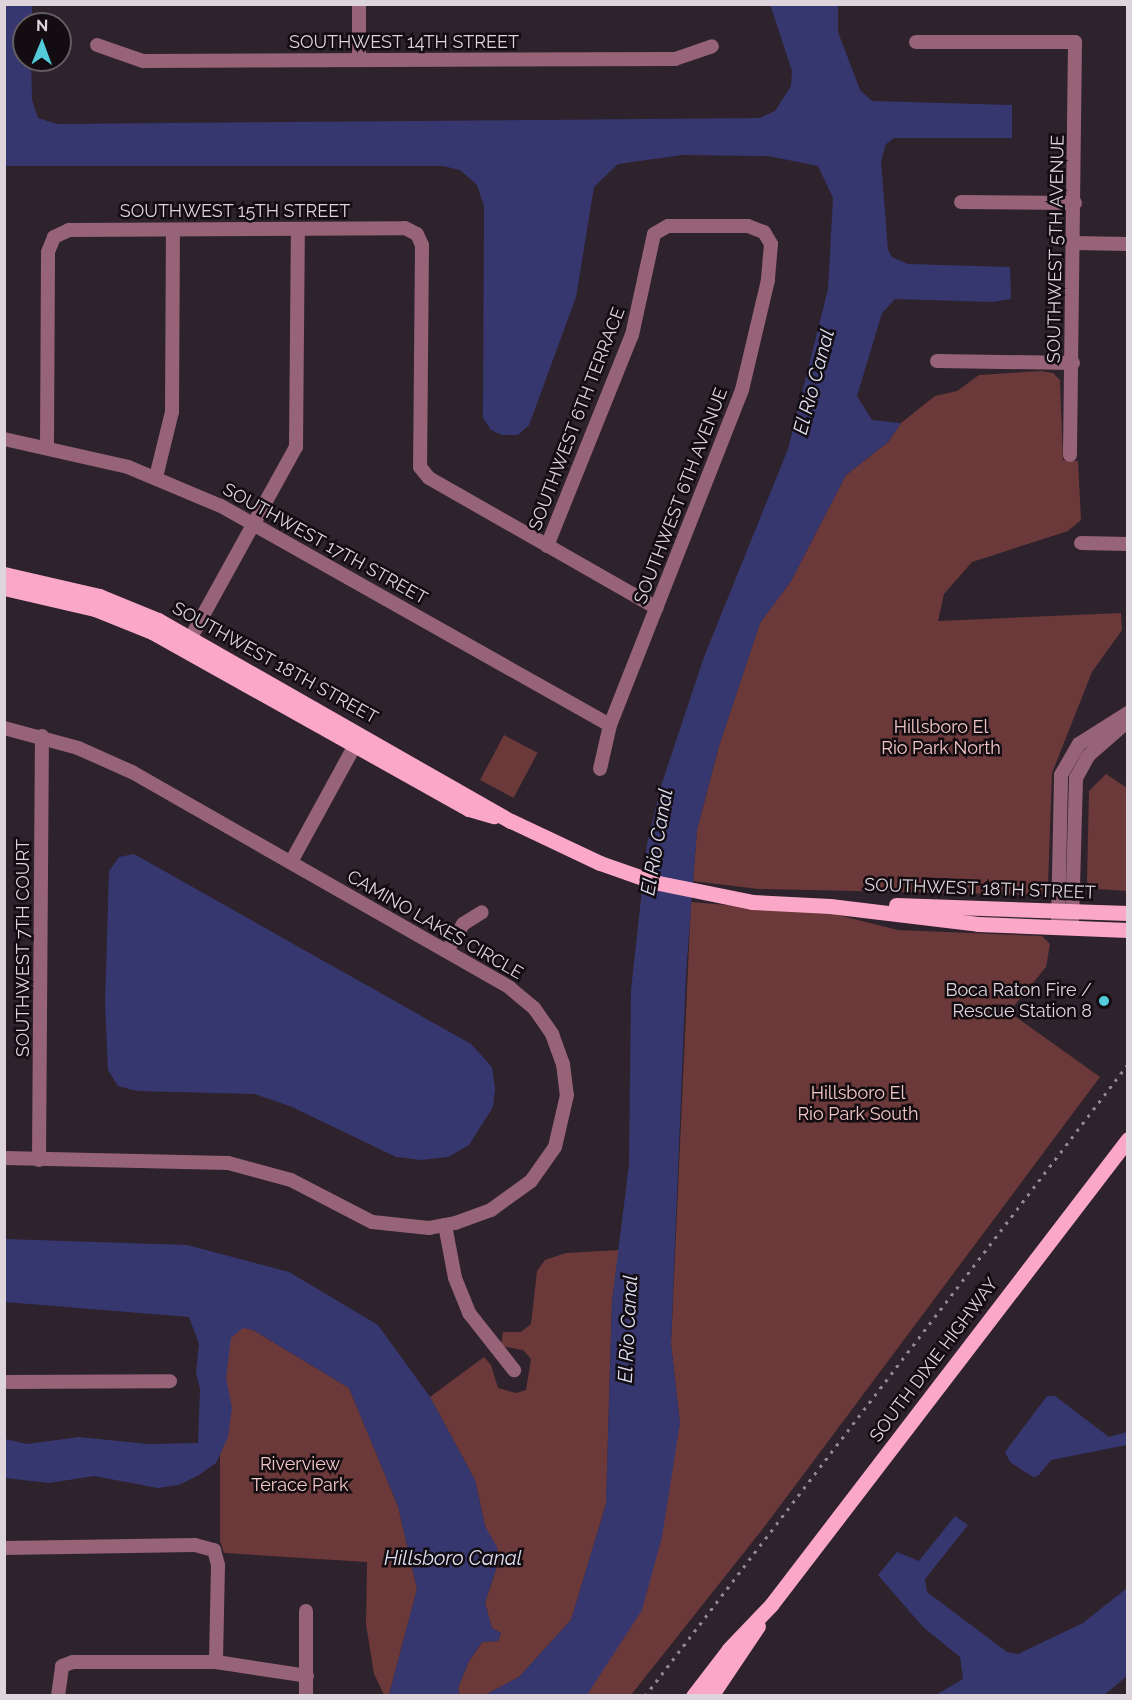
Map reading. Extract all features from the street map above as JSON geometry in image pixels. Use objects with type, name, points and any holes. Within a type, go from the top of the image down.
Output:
[{"type":"main road","name":"SOUTHWEST 18TH STREET","points":[[4,574],[99,596],[512,822],[627,873],[716,897],[830,906],[973,924],[1128,930]]},
{"type":"main road","name":"SOUTHWEST 18TH STREET","points":[[4,588],[95,609],[188,643]]},
{"type":"main road","name":"SOUTHWEST 18TH STREET","points":[[830,906],[1128,913]]},
{"type":"main road","name":"SOUTH DIXIE HIGHWAY","points":[[693,1695],[729,1649],[771,1605],[1128,1139]]},
{"type":"main road","name":"SOUTH DIXIE HIGHWAY","points":[[711,1695],[740,1658],[771,1605]]},
{"type":"street","points":[[359,4],[359,60]]},
{"type":"street","name":"SOUTHWEST 5TH AVENUE","points":[[916,42],[1075,42],[1075,243],[1070,455]]},
{"type":"street","name":"SOUTHWEST 14TH STREET","points":[[97,45],[143,61],[675,58],[712,46]]},
{"type":"street","points":[[961,202],[1075,202]]},
{"type":"street","name":"SOUTHWEST 6TH AVENUE","points":[[600,769],[610,725],[729,425],[753,354],[771,244],[764,232],[748,226],[668,226],[654,234]]},
{"type":"street","name":"SOUTHWEST 15TH STREET","points":[[47,447],[48,252],[54,237],[69,230],[405,228],[417,234],[422,245],[420,467],[429,478],[547,546]]},
{"type":"street","points":[[188,643],[256,525],[296,447],[298,229]]},
{"type":"street","points":[[156,477],[172,412],[173,230]]},
{"type":"street","name":"SOUTHWEST 6TH TERRACE","points":[[547,546],[637,318],[654,234]]},
{"type":"street","points":[[1075,243],[1128,244]]},
{"type":"street","points":[[937,361],[1073,363]]},
{"type":"street","name":"SOUTHWEST 17TH STREET","points":[[4,439],[47,447],[156,477],[256,525],[610,725]]},
{"type":"street","points":[[1081,543],[1128,544]]},
{"type":"street","points":[[547,546],[657,608]]},
{"type":"street","points":[[1065,927],[1061,775],[1084,750],[1128,713]]},
{"type":"street","points":[[1109,730],[1128,721]]},
{"type":"street","name":"CAMINO LAKES CIRCLE","points":[[4,728],[42,736],[132,772],[510,988],[541,1016],[560,1054],[567,1095],[559,1137],[531,1181],[491,1210],[446,1225],[410,1228],[372,1222],[336,1207],[291,1180],[228,1163],[4,1158]]},
{"type":"street","name":"SOUTHWEST 7TH COURT","points":[[39,1160],[42,736]]},
{"type":"street","points":[[291,862],[359,739]]},
{"type":"street","points":[[447,951],[463,924],[482,912]]},
{"type":"street","points":[[446,1225],[455,1278],[469,1313],[514,1370]]},
{"type":"street","points":[[4,1382],[170,1381]]},
{"type":"street","points":[[4,1548],[195,1545],[214,1550],[218,1565],[216,1662]]},
{"type":"street","points":[[306,1611],[308,1676],[306,1695]]},
{"type":"street","points":[[58,1695],[62,1666],[73,1662],[216,1662],[308,1676]]},
{"type":"green space","name":"Hillsboro El Rio Park North","points":[[1041,371],[1053,373],[1060,380],[1063,460],[1078,461],[1081,520],[1068,531],[972,562],[944,594],[938,621],[1121,613],[1122,630],[1092,672],[1052,773],[1048,885],[1042,895],[759,889],[693,881],[697,830],[719,746],[760,623],[791,581],[846,475],[888,442],[901,423],[935,396],[957,391],[979,375]]},
{"type":"green space","points":[[504,735],[538,753],[514,798],[480,780]]},
{"type":"green space","points":[[1106,774],[1127,788],[1127,891],[1096,889],[1087,882],[1089,791]]},
{"type":"green space","name":"Hillsboro El Rio Park South","points":[[691,902],[834,914],[898,930],[1042,936],[1050,944],[1046,967],[1009,1012],[1100,1077],[765,1526],[631,1695],[587,1696],[680,1423],[671,1344]]},
{"type":"green space","points":[[619,1250],[612,1301],[606,1504],[571,1620],[519,1677],[485,1695],[460,1695],[458,1688],[469,1661],[482,1642],[498,1641],[501,1633],[492,1628],[485,1603],[499,1560],[485,1526],[475,1480],[430,1397],[484,1357],[491,1365],[498,1388],[516,1393],[526,1390],[531,1359],[523,1350],[501,1346],[503,1332],[521,1332],[531,1324],[537,1271],[545,1260],[566,1253]]},
{"type":"green space","name":"Riverview Terace Park","points":[[220,1321],[253,1330],[349,1388],[398,1506],[417,1589],[389,1695],[384,1695],[374,1674],[366,1624],[367,1562],[224,1553],[220,1541]]},
{"type":"water","name":"El Rio Canal","points":[[770,4],[838,5],[838,32],[860,90],[872,101],[1012,105],[1012,138],[894,138],[886,144],[881,161],[888,250],[892,257],[908,264],[1010,267],[1011,299],[993,302],[895,299],[882,313],[857,396],[872,420],[901,423],[888,442],[846,475],[791,581],[760,623],[719,746],[697,830],[686,973],[671,1344],[680,1423],[662,1537],[642,1610],[587,1695],[485,1695],[519,1677],[571,1620],[606,1504],[612,1301],[629,1164],[631,990],[647,844],[662,783],[704,657],[788,449],[828,289],[833,198],[818,166],[768,156],[682,155],[618,164],[594,187],[576,297],[529,425],[518,435],[502,435],[491,430],[483,418],[484,206],[477,185],[460,170],[443,166],[5,166],[5,5],[32,5],[32,12],[12,12],[12,72],[31,72],[32,100],[38,118],[57,124],[760,118],[775,111],[791,86],[792,71]]},
{"type":"water","points":[[134,854],[471,1044],[492,1067],[495,1089],[493,1107],[469,1145],[448,1157],[421,1160],[396,1157],[292,1107],[255,1094],[137,1091],[118,1086],[108,1070],[105,1004],[109,871],[119,857]]},
{"type":"water","name":"Hillsboro Canal","points":[[5,1239],[187,1245],[289,1272],[378,1325],[430,1397],[475,1480],[485,1526],[497,1547],[499,1560],[485,1603],[492,1628],[501,1633],[498,1641],[482,1642],[469,1661],[458,1688],[460,1695],[389,1695],[417,1589],[398,1506],[349,1388],[253,1330],[243,1328],[231,1338],[226,1378],[232,1408],[228,1437],[216,1463],[199,1475],[179,1485],[158,1488],[94,1476],[49,1483],[5,1478],[5,1439],[27,1444],[79,1437],[148,1444],[198,1443],[200,1389],[196,1372],[199,1344],[189,1317],[5,1302]]},
{"type":"water","points":[[1047,1396],[1055,1396],[1109,1437],[1127,1432],[1127,1445],[1051,1460],[1038,1476],[1033,1477],[1010,1462],[1005,1452]]},
{"type":"water","points":[[955,1516],[968,1525],[925,1579],[927,1592],[1007,1652],[1018,1654],[1083,1623],[1127,1588],[1127,1676],[1104,1695],[936,1695],[963,1679],[960,1657],[923,1627],[878,1575],[897,1552],[919,1561]]},
{"type":"railway","points":[[645,1696],[1128,1064]]},
{"type":"place","name":"Boca Raton Fire / Rescue Station 8","points":[[1104,1001]]}]
